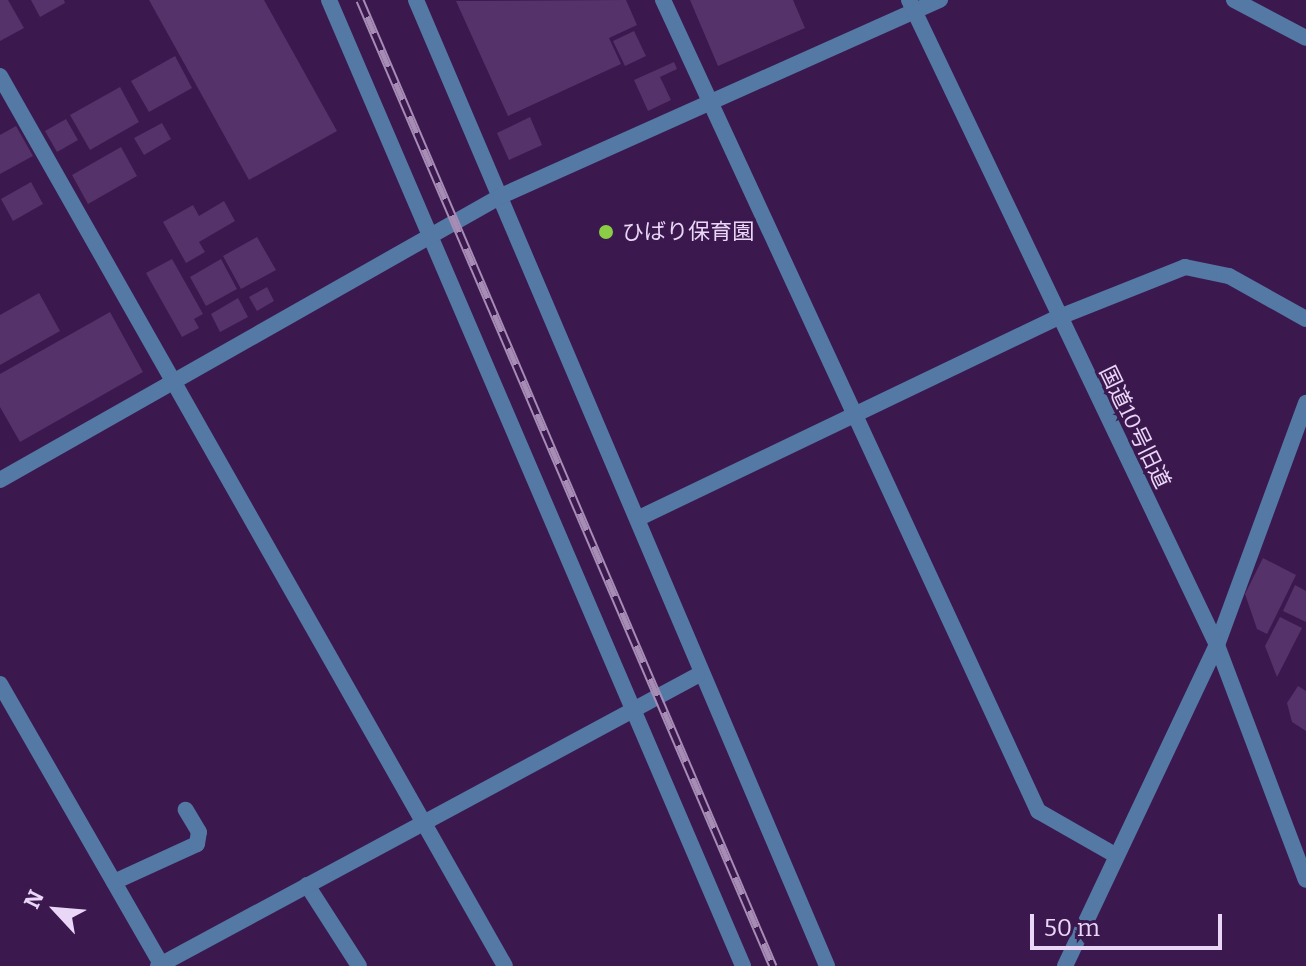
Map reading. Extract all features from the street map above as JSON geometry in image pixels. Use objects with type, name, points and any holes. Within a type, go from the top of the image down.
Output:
[{"type":"street","points":[[329,0],[743,966]]},
{"type":"street","points":[[416,0],[639,518],[698,675],[827,966]]},
{"type":"street","points":[[663,0],[1038,811],[1115,855]]},
{"type":"street","points":[[0,480],[171,382],[433,239],[501,196],[912,5],[940,0]]},
{"type":"street","points":[[1234,0],[1306,38]]},
{"type":"street","name":"国道10号旧道","points":[[912,5],[1057,318],[1217,645],[1305,872]]},
{"type":"street","points":[[0,76],[171,382],[428,819],[505,966]]},
{"type":"street","points":[[639,518],[1057,318],[1185,267],[1229,276],[1306,319]]},
{"type":"street","points":[[1065,966],[1217,645],[1306,403]]},
{"type":"street","points":[[0,684],[160,965],[631,708],[698,675]]},
{"type":"street","points":[[114,882],[197,844],[199,832],[186,810]]},
{"type":"street","points":[[307,885],[359,966]]},
{"type":"building","points":[[0,0],[8,0],[24,28],[0,41]]},
{"type":"building","points":[[31,0],[64,0],[65,3],[40,17]]},
{"type":"building","points":[[149,0],[264,0],[337,131],[249,180]]},
{"type":"building","points":[[626,0],[637,25],[609,38],[621,64],[508,116],[456,1]]},
{"type":"building","points":[[690,0],[793,0],[805,28],[718,66]]},
{"type":"building","points":[[634,31],[646,56],[625,66],[613,41]]},
{"type":"building","points":[[175,56],[192,88],[149,112],[131,81]]},
{"type":"building","points":[[674,62],[677,69],[660,77],[671,100],[648,111],[634,80]]},
{"type":"building","points":[[120,87],[139,122],[90,150],[70,115]]},
{"type":"building","points":[[530,117],[542,145],[509,160],[497,133]]},
{"type":"building","points":[[66,119],[78,140],[57,152],[45,131]]},
{"type":"building","points":[[162,123],[171,139],[144,155],[134,138]]},
{"type":"building","points":[[16,126],[33,156],[0,174],[0,135]]},
{"type":"building","points":[[121,147],[137,176],[88,204],[72,175]]},
{"type":"building","points":[[31,182],[43,204],[13,221],[1,199]]},
{"type":"building","points":[[224,201],[235,221],[199,242],[205,252],[186,263],[163,222],[193,205],[199,216]]},
{"type":"building","points":[[257,237],[276,270],[241,289],[223,256]]},
{"type":"building","points":[[172,259],[203,314],[194,319],[199,328],[182,337],[146,273]]},
{"type":"building","points":[[221,259],[237,289],[206,306],[190,277]]},
{"type":"building","points":[[267,287],[274,301],[257,311],[249,297]]},
{"type":"building","points":[[39,293],[60,331],[0,365],[0,315]]},
{"type":"building","points":[[238,298],[248,317],[220,332],[211,314]]},
{"type":"building","points":[[110,312],[143,372],[20,442],[0,407],[0,374]]},
{"type":"building","points":[[1263,558],[1296,575],[1267,634],[1257,629],[1245,594]]},
{"type":"building","points":[[1295,585],[1306,591],[1306,622],[1283,611]]},
{"type":"building","points":[[1280,617],[1302,628],[1277,677],[1265,646]]},
{"type":"building","points":[[1298,686],[1306,691],[1306,731],[1292,722],[1287,703]]},
{"type":"railway","points":[[360,0],[773,966]]},
{"type":"place","name":"ひばり保育園","points":[[606,232]]}]
